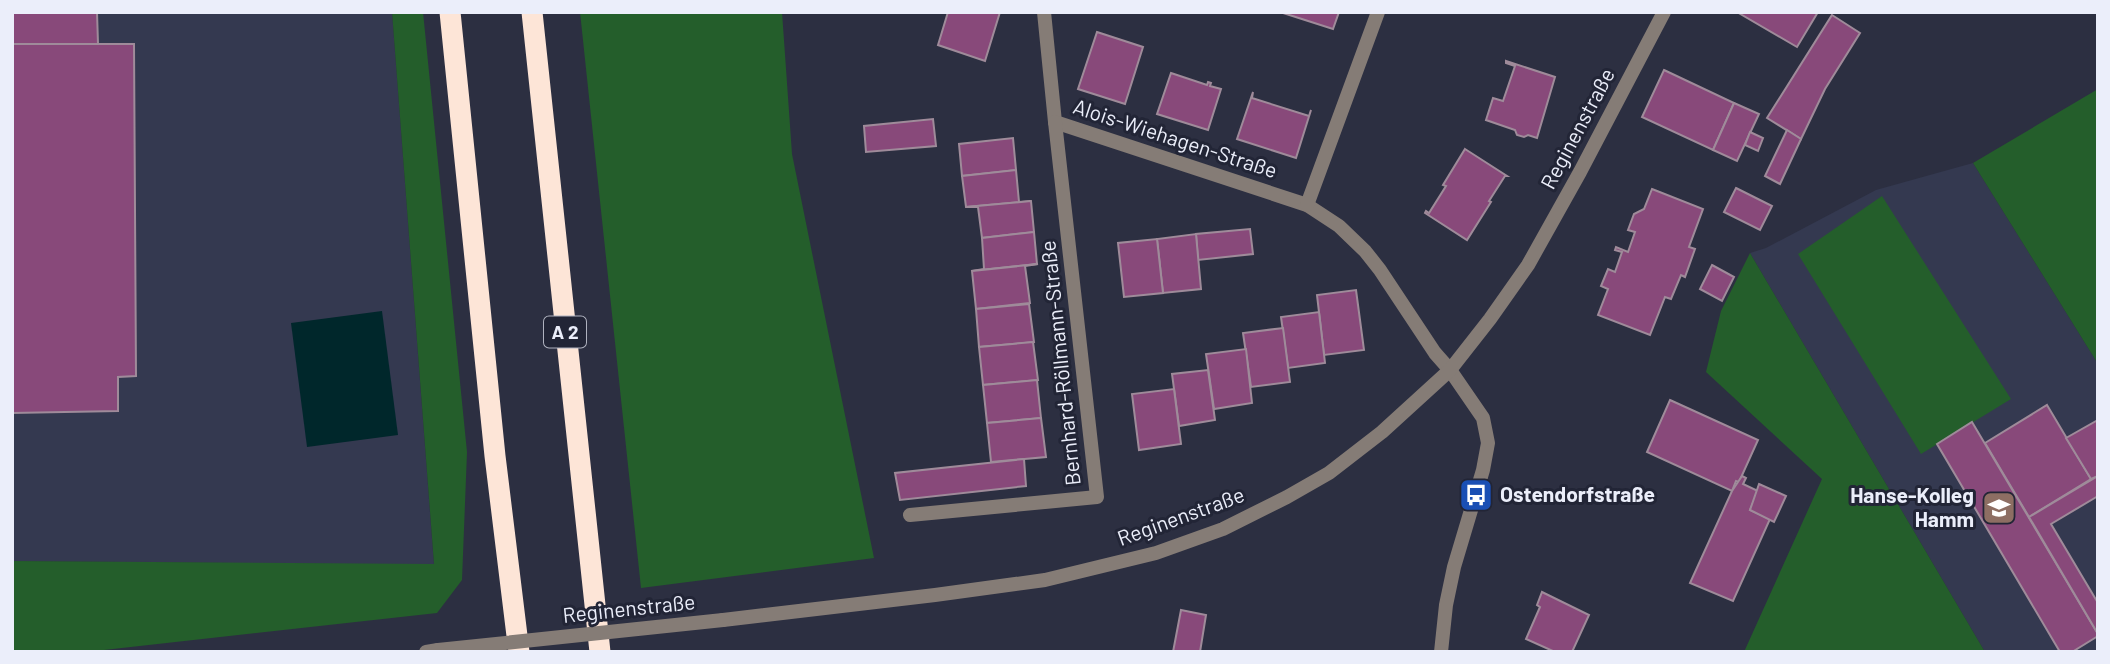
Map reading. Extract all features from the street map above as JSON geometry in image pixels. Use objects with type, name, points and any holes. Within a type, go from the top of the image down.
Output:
[{"type":"highway","points":[[450,12],[495,456],[519,652]]},
{"type":"highway","name":"A 2","points":[[532,12],[600,652]]},
{"type":"street","name":"Alois-Wiehagen-Straße","points":[[1044,12],[1055,122],[1307,205],[1339,226],[1365,251],[1435,353],[1450,370]]},
{"type":"street","points":[[1307,205],[1378,12]]},
{"type":"street","name":"Reginenstraße","points":[[432,651],[723,620],[1045,580],[1156,553],[1223,528],[1287,497],[1329,473],[1382,432],[1450,370],[1528,265],[1664,12]]},
{"type":"street","name":"Bernhard-Röllmann-Straße","points":[[910,515],[1097,497],[1055,122]]},
{"type":"street","points":[[1443,651],[1446,605],[1454,567],[1483,470],[1488,443],[1483,418],[1450,370]]},
{"type":"shaded area","points":[[12,12],[392,12],[434,565],[12,561]]},
{"type":"shaded area","name":"Hanse-Kolleg Hamm","points":[[1973,163],[2098,364],[2098,652],[1985,652],[1750,253],[1766,248],[1876,190]]},
{"type":"shaded area","points":[[382,311],[398,435],[307,447],[291,323]]},
{"type":"green space","points":[[392,12],[423,12],[467,452],[462,580],[437,613],[86,652],[12,652],[12,561],[434,564]]},
{"type":"green space","points":[[580,12],[782,12],[792,154],[874,558],[641,588]]},
{"type":"green space","points":[[2098,89],[2098,364],[1973,163]]},
{"type":"green space","points":[[1882,196],[2011,399],[1921,454],[1798,254]]},
{"type":"green space","points":[[1750,253],[1985,652],[1744,652],[1822,479],[1706,372],[1721,311]]},
{"type":"building","points":[[12,12],[97,12],[98,44],[12,44]]},
{"type":"building","points":[[948,12],[1000,12],[985,61],[938,45]]},
{"type":"building","points":[[1280,12],[1339,12],[1333,29]]},
{"type":"building","points":[[1737,12],[1818,12],[1797,47]]},
{"type":"building","points":[[1832,15],[1860,33],[1825,89],[1801,139],[1767,118]]},
{"type":"building","points":[[1097,32],[1143,47],[1125,104],[1078,89]]},
{"type":"building","points":[[12,44],[134,44],[136,376],[118,377],[118,411],[12,413]]},
{"type":"building","points":[[1506,61],[1555,77],[1537,138],[1517,135],[1515,130],[1486,120],[1493,98],[1503,101],[1515,66]]},
{"type":"building","points":[[1664,70],[1734,103],[1713,150],[1642,117]]},
{"type":"building","points":[[1171,73],[1207,85],[1208,82],[1211,83],[1210,86],[1221,89],[1208,130],[1157,114]]},
{"type":"building","points":[[1253,92],[1252,98],[1309,116],[1311,110],[1296,158],[1237,139]]},
{"type":"building","points":[[1734,103],[1759,114],[1737,161],[1713,150]]},
{"type":"building","points":[[933,119],[936,146],[866,152],[864,126]]},
{"type":"building","points":[[1787,130],[1801,139],[1780,184],[1765,176]]},
{"type":"building","points":[[1750,132],[1763,138],[1758,151],[1745,145]]},
{"type":"building","points":[[1013,138],[1016,170],[962,176],[959,144]]},
{"type":"building","points":[[1465,149],[1507,176],[1467,240],[1425,213],[1429,213],[1446,186],[1443,185]]},
{"type":"building","points":[[1016,170],[1019,202],[1031,201],[966,207],[962,176]]},
{"type":"building","points":[[1736,188],[1772,206],[1760,230],[1724,212]]},
{"type":"building","points":[[1652,189],[1703,209],[1689,247],[1695,249],[1685,277],[1681,275],[1671,299],[1665,297],[1650,335],[1598,315],[1608,289],[1601,286],[1608,269],[1615,272],[1622,252],[1615,250],[1616,247],[1628,252],[1635,232],[1628,230],[1634,214],[1644,209]]},
{"type":"building","points":[[1031,201],[1034,232],[982,238],[978,207],[966,207]]},
{"type":"building","points":[[1250,229],[1253,254],[1198,260],[1196,234]]},
{"type":"building","points":[[1034,232],[1037,264],[972,271],[984,269],[982,238]]},
{"type":"building","points":[[1196,234],[1201,289],[1163,293],[1157,239]]},
{"type":"building","points":[[1157,239],[1163,293],[1124,297],[1118,243]]},
{"type":"building","points":[[1038,264],[1025,266],[1030,303],[976,309],[972,271]]},
{"type":"building","points":[[1712,265],[1734,277],[1722,301],[1700,289]]},
{"type":"building","points":[[1356,290],[1364,350],[1324,355],[1317,295]]},
{"type":"building","points":[[1029,304],[1034,342],[979,347],[976,309]]},
{"type":"building","points":[[1319,312],[1325,363],[1288,368],[1281,317]]},
{"type":"building","points":[[1283,328],[1290,382],[1251,387],[1243,333]]},
{"type":"building","points":[[1033,342],[1038,380],[983,385],[979,347]]},
{"type":"building","points":[[1246,349],[1252,403],[1214,409],[1206,354]]},
{"type":"building","points":[[1208,370],[1215,420],[1179,426],[1172,374]]},
{"type":"building","points":[[1037,380],[1041,418],[987,423],[983,385]]},
{"type":"building","points":[[1174,389],[1181,444],[1139,450],[1132,394]]},
{"type":"building","points":[[1670,400],[1758,440],[1739,482],[1736,481],[1732,491],[1647,452]]},
{"type":"building","points":[[2047,405],[2091,479],[2029,517],[1985,443]]},
{"type":"building","points":[[1041,418],[1046,457],[991,462],[987,423]]},
{"type":"building","points":[[2098,420],[2098,476],[2091,479],[2066,438]]},
{"type":"building","points":[[1972,422],[2098,634],[2072,652],[2060,652],[1937,444]]},
{"type":"building","points":[[1024,459],[1026,486],[900,500],[895,473]]},
{"type":"building","points":[[1742,476],[1746,478],[1743,484],[1758,491],[1750,510],[1770,519],[1733,601],[1690,583],[1732,491]]},
{"type":"building","points":[[2098,476],[2098,496],[2051,524],[2098,603],[2098,634],[2029,517]]},
{"type":"building","points":[[1759,484],[1786,496],[1774,522],[1750,510]]},
{"type":"building","points":[[1542,592],[1589,615],[1572,652],[1555,652],[1526,639],[1540,607],[1537,605]]},
{"type":"building","points":[[1181,610],[1206,615],[1200,652],[1173,652]]},
{"type":"place","name":"Ostendorfstraße","points":[[1476,495]]},
{"type":"place","name":"Hanse-Kolleg Hamm","points":[[1999,508]]}]
